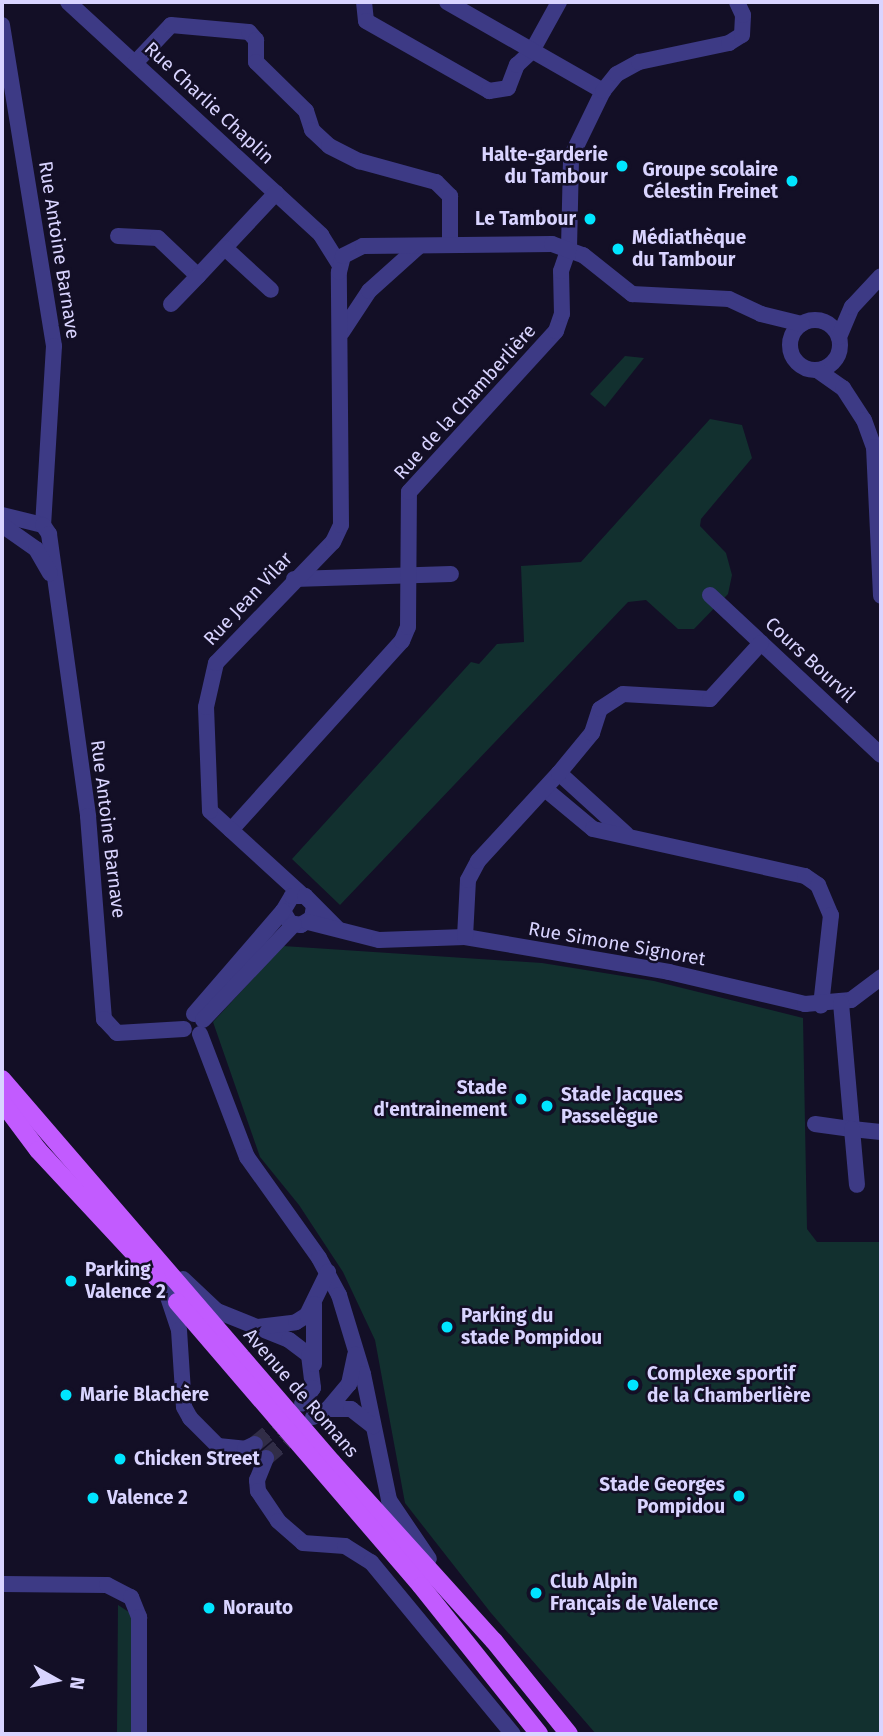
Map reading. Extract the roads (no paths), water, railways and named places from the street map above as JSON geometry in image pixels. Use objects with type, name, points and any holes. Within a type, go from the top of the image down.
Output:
[{"type":"main road","name":"Avenue de Romans","points":[[2,1079],[143,1244],[494,1641],[569,1734]]},
{"type":"main road","name":"Avenue de Romans","points":[[2,1102],[48,1160],[165,1287],[421,1586],[539,1734]]},
{"type":"street","name":"Rue Charlie Chaplin","points":[[68,2],[321,235],[340,271]]},
{"type":"street","points":[[364,2],[366,21],[489,92],[508,88],[517,65],[531,51],[559,2]]},
{"type":"street","points":[[447,2],[603,91]]},
{"type":"street","name":"Rue de la Chamberlière","points":[[231,830],[402,642],[408,627],[409,492],[556,331],[562,314],[561,271],[569,248],[570,157],[603,91],[617,74],[639,62],[729,43],[742,35],[743,15],[737,2]]},
{"type":"street","name":"Rue Antoine Barnave","points":[[2,24],[54,346],[32,529],[42,545],[52,576],[88,816],[104,1019],[117,1033],[195,1024]]},
{"type":"street","points":[[135,63],[171,25],[249,32],[256,40],[256,62],[306,111],[312,130],[329,146],[359,161],[436,182],[450,196],[450,245]]},
{"type":"street","points":[[171,304],[276,193]]},
{"type":"street","name":"Rue Charlie Chaplin","points":[[321,235],[363,247]]},
{"type":"street","points":[[118,236],[158,238],[198,276]]},
{"type":"street","points":[[369,291],[356,291],[340,271],[363,247],[539,242],[569,248],[632,294],[729,299],[761,314],[802,324],[823,321],[852,307]]},
{"type":"street","points":[[363,247],[380,255],[384,275]]},
{"type":"street","points":[[342,332],[369,291],[418,247]]},
{"type":"street","points":[[225,248],[271,290]]},
{"type":"street","name":"Rue Jean Vilar","points":[[314,906],[231,830],[207,804],[206,707],[211,674],[224,653],[333,542],[341,525],[340,271]]},
{"type":"street","points":[[881,276],[852,307],[839,337],[838,356],[844,388],[864,420],[874,447],[881,596]]},
{"type":"street","points":[[761,314],[790,345],[798,364],[817,370],[844,388]]},
{"type":"street","points":[[823,321],[839,337]]},
{"type":"street","points":[[790,345],[802,324]]},
{"type":"street","points":[[817,370],[838,356]]},
{"type":"street","points":[[2,515],[32,529],[42,545]]},
{"type":"street","points":[[2,525],[32,529]]},
{"type":"street","points":[[294,579],[451,574]]},
{"type":"street","name":"Cours Bourvil","points":[[710,595],[881,755]]},
{"type":"street","points":[[465,937],[468,880],[478,861],[559,773],[611,700],[622,694],[710,699],[761,643]]},
{"type":"street","points":[[559,773],[626,834]]},
{"type":"street","points":[[545,789],[587,826],[805,877],[818,885],[831,915],[821,1005]]},
{"type":"street","points":[[280,873],[284,907],[301,923]]},
{"type":"street","points":[[195,1024],[284,907],[301,894]]},
{"type":"street","points":[[195,1024],[301,923],[314,906]]},
{"type":"street","name":"Rue Simone Signoret","points":[[314,906],[337,928]]},
{"type":"street","name":"Rue Simone Signoret","points":[[301,923],[337,928],[379,940],[465,937],[821,1005],[841,1003],[860,996],[881,977]]},
{"type":"street","points":[[841,1003],[858,1185]]},
{"type":"street","points":[[195,1024],[247,1157],[328,1272],[356,1350],[392,1510],[494,1641]]},
{"type":"street","points":[[815,1124],[881,1132]]},
{"type":"street","points":[[143,1244],[217,1311],[249,1327],[301,1346],[314,1366]]},
{"type":"street","points":[[249,1327],[296,1322],[314,1304],[328,1272]]},
{"type":"street","points":[[165,1287],[179,1330],[184,1407],[190,1418],[218,1446],[235,1450],[255,1444]]},
{"type":"street","points":[[302,1404],[313,1388],[314,1304]]},
{"type":"street","points":[[356,1350],[349,1384],[320,1413],[351,1409],[373,1426]]},
{"type":"street","points":[[266,1458],[257,1480],[258,1491],[263,1502],[295,1538],[314,1545],[345,1546],[371,1562],[513,1734]]},
{"type":"street","points":[[2,1584],[107,1585],[131,1597],[139,1616],[139,1734]]},
{"type":"tunnel","points":[[255,1444],[291,1414]]},
{"type":"tunnel","points":[[266,1458],[301,1428]]},
{"type":"place","name":"Halte-garderie du Tambour","points":[[622,166]]},
{"type":"place","name":"Groupe scolaire Célestin Freinet","points":[[792,181]]},
{"type":"place","name":"Le Tambour","points":[[590,219]]},
{"type":"place","name":"Médiathèque du Tambour","points":[[618,249]]},
{"type":"place","name":"Stade d'entrainement","points":[[521,1099]]},
{"type":"place","name":"Stade Jacques Passelègue","points":[[547,1106]]},
{"type":"place","name":"Parking Valence 2","points":[[71,1281]]},
{"type":"place","name":"Parking du stade Pompidou","points":[[447,1327]]},
{"type":"place","name":"Complexe sportif de la Chamberlière","points":[[633,1385]]},
{"type":"place","name":"Marie Blachère","points":[[66,1395]]},
{"type":"place","name":"Chicken Street","points":[[120,1459]]},
{"type":"place","name":"Stade Georges Pompidou","points":[[739,1496]]},
{"type":"place","name":"Valence 2","points":[[93,1498]]},
{"type":"place","name":"Club Alpin Français de Valence","points":[[536,1593]]},
{"type":"place","name":"Norauto","points":[[209,1608]]}]
